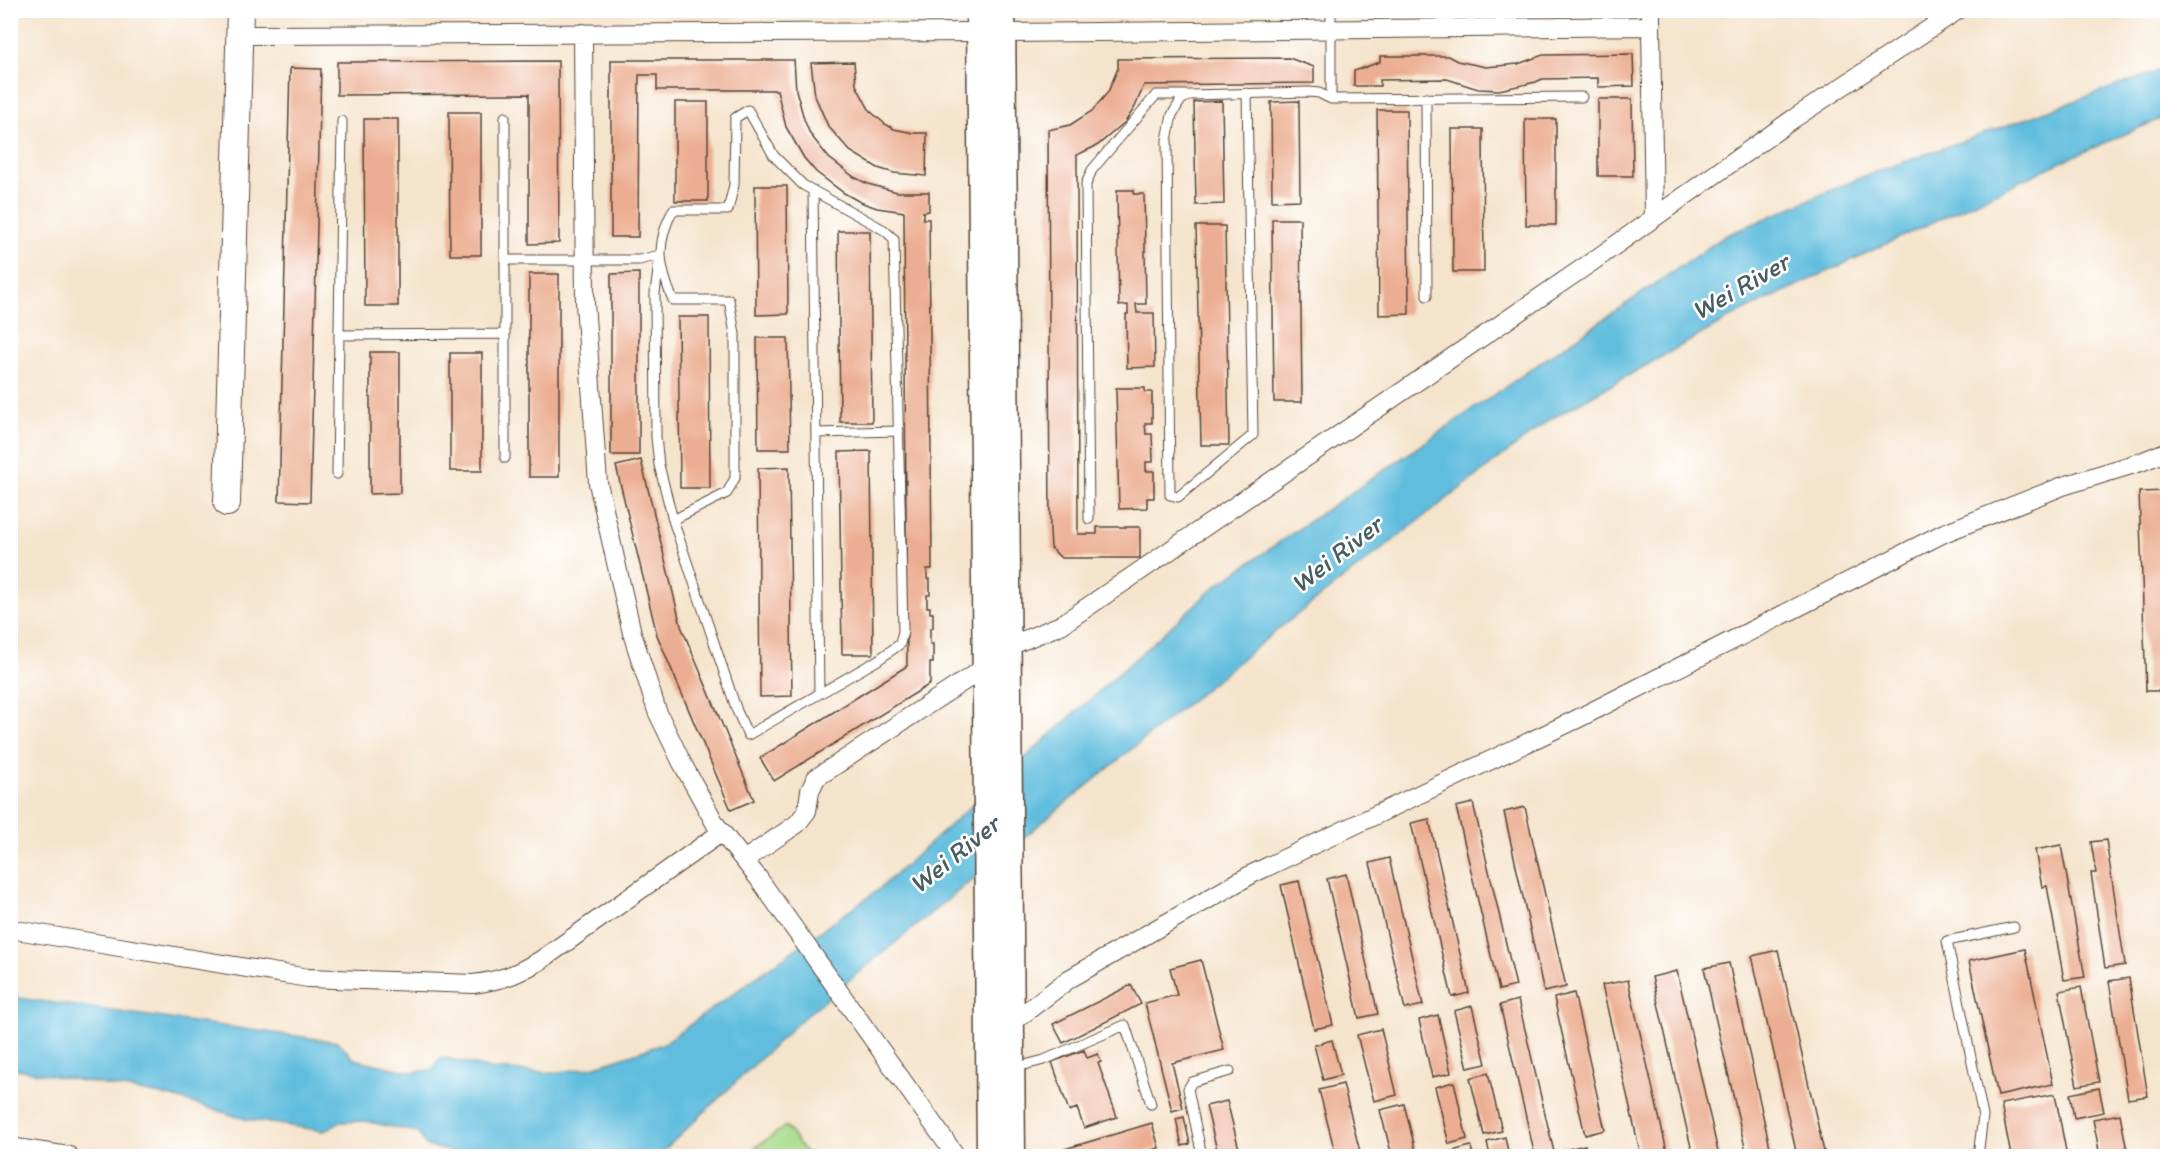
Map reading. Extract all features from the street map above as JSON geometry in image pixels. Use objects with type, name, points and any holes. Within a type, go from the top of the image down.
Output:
[{"type":"main road","points":[[992,21],[997,666],[1003,1008],[1010,1069],[1011,1156]]},
{"type":"main road","points":[[991,1156],[1003,1008]]},
{"type":"street","points":[[744,860],[797,824],[807,811],[810,791],[816,778],[1061,625],[1654,218],[1793,119],[1959,10]]},
{"type":"street","points":[[227,503],[240,23],[583,33],[992,21],[1331,30],[1651,18],[1654,218]]},
{"type":"street","points":[[583,33],[585,303],[598,483],[632,633],[657,711],[682,763],[722,832],[886,1055],[956,1156]]},
{"type":"street","points":[[1003,1008],[1069,979],[1252,874],[1587,714],[1944,534],[2063,486],[2141,462],[2168,451]]},
{"type":"street","points":[[10,929],[308,978],[473,984],[497,981],[514,976],[541,960],[722,832]]},
{"type":"street","points":[[10,1147],[69,1156]]},
{"type":"lane","points":[[1331,10],[1331,99]]},
{"type":"lane","points":[[1089,519],[1086,184],[1092,170],[1156,95],[1309,92],[1319,93],[1331,99],[1582,97]]},
{"type":"lane","points":[[1190,95],[1181,100],[1172,115],[1167,140],[1170,495],[1178,497],[1253,435],[1247,93]]},
{"type":"lane","points":[[1426,98],[1427,296]]},
{"type":"lane","points":[[748,110],[774,156],[803,185],[813,191],[884,230],[894,239],[903,631],[900,644],[878,660],[748,735],[737,711],[673,520],[659,465],[656,436],[655,293],[664,227],[673,210],[728,210],[734,185],[735,118],[748,110]]},
{"type":"lane","points":[[505,117],[505,458]]},
{"type":"lane","points":[[337,474],[342,121]]},
{"type":"lane","points":[[813,191],[819,694]]},
{"type":"lane","points":[[505,260],[639,260],[660,255]]},
{"type":"lane","points":[[660,255],[666,283],[674,300],[729,300],[735,334],[735,478],[727,493],[673,520]]},
{"type":"lane","points":[[339,335],[505,334]]},
{"type":"lane","points":[[816,433],[899,431]]},
{"type":"lane","points":[[1978,1156],[1983,1116],[1947,941],[2014,927]]},
{"type":"lane","points":[[1010,1069],[1044,1060],[1125,1025],[1151,1104]]},
{"type":"lane","points":[[1202,1156],[1188,1089],[1192,1082],[1230,1071]]},
{"type":"green space","points":[[786,1126],[808,1156],[743,1156]]},
{"type":"water","name":"Wei River","points":[[2167,68],[2167,116],[2065,160],[1739,313],[1549,420],[1281,627],[803,1018],[658,1156],[473,1156],[426,1146],[416,1132],[364,1121],[340,1122],[324,1131],[245,1119],[173,1097],[11,1068],[11,997],[338,1042],[354,1059],[411,1072],[432,1070],[441,1057],[492,1069],[554,1073],[593,1067],[663,1044],[878,890],[1217,585],[1725,236],[1862,177]]},
{"type":"building","points":[[1633,54],[1634,86],[1598,87],[1598,78],[1542,79],[1499,90],[1478,89],[1447,79],[1380,80],[1380,86],[1354,86],[1354,71],[1380,62],[1380,56],[1448,56],[1457,61],[1486,67],[1518,64],[1543,55]]},
{"type":"building","points":[[1289,58],[1314,67],[1314,83],[1144,85],[1135,107],[1125,122],[1098,145],[1077,155],[1078,534],[1097,534],[1097,527],[1140,527],[1140,558],[1061,558],[1051,548],[1050,531],[1048,130],[1070,125],[1092,111],[1108,92],[1118,68],[1118,59]]},
{"type":"building","points":[[611,60],[794,60],[796,90],[804,119],[810,134],[829,158],[854,177],[868,184],[897,192],[929,192],[929,211],[923,212],[923,219],[929,219],[932,569],[927,569],[927,579],[930,579],[930,595],[927,595],[927,607],[930,607],[930,613],[933,613],[933,628],[930,628],[933,663],[930,663],[930,684],[774,781],[760,758],[907,666],[904,212],[877,208],[860,202],[816,172],[804,158],[786,127],[777,90],[657,90],[657,75],[639,75],[638,237],[611,237]]},
{"type":"building","points":[[558,61],[559,243],[529,244],[529,94],[337,95],[337,62]]},
{"type":"building","points":[[854,62],[856,85],[870,111],[894,129],[927,133],[926,176],[894,173],[878,168],[850,151],[828,126],[815,96],[811,63]]},
{"type":"building","points":[[290,68],[321,69],[310,502],[279,501]]},
{"type":"building","points":[[1598,99],[1632,99],[1633,176],[1598,176]]},
{"type":"building","points":[[1222,101],[1224,204],[1196,205],[1194,102]]},
{"type":"building","points":[[1299,101],[1300,200],[1272,201],[1271,102]]},
{"type":"building","points":[[675,102],[708,102],[708,201],[675,201]]},
{"type":"building","points":[[1377,110],[1407,110],[1409,314],[1379,315]]},
{"type":"building","points":[[449,112],[481,112],[481,255],[450,255]]},
{"type":"building","points":[[364,119],[398,119],[398,306],[365,306]]},
{"type":"building","points":[[1525,119],[1556,119],[1556,225],[1526,225]]},
{"type":"building","points":[[1452,129],[1483,129],[1484,272],[1453,272]]},
{"type":"building","points":[[755,186],[787,186],[788,314],[756,315]]},
{"type":"building","points":[[1117,190],[1134,190],[1134,194],[1144,194],[1146,304],[1136,304],[1137,313],[1154,313],[1155,367],[1127,368],[1126,314],[1128,314],[1128,305],[1119,306]]},
{"type":"building","points":[[1272,219],[1300,219],[1302,402],[1274,402]]},
{"type":"building","points":[[1196,226],[1225,226],[1229,445],[1201,445]]},
{"type":"building","points":[[838,231],[870,231],[872,422],[840,422]]},
{"type":"building","points":[[639,273],[639,455],[611,455],[611,274]]},
{"type":"building","points":[[529,274],[559,274],[559,477],[529,477]]},
{"type":"building","points":[[678,317],[709,317],[710,488],[680,488]]},
{"type":"building","points":[[757,338],[788,338],[790,449],[758,449]]},
{"type":"building","points":[[370,352],[400,352],[400,493],[370,494]]},
{"type":"building","points":[[450,353],[482,353],[482,471],[450,471]]},
{"type":"building","points":[[1116,388],[1145,388],[1145,392],[1152,392],[1152,423],[1145,423],[1146,434],[1152,434],[1153,462],[1146,462],[1146,471],[1154,471],[1154,498],[1147,498],[1147,508],[1119,509]]},
{"type":"building","points":[[871,451],[873,654],[842,654],[839,452]]},
{"type":"building","points":[[641,460],[681,626],[754,800],[731,810],[657,635],[616,466]]},
{"type":"building","points":[[789,467],[792,696],[760,697],[758,468]]},
{"type":"building","points":[[2168,491],[2168,691],[2146,691],[2139,492]]},
{"type":"building","points":[[2163,700],[2168,700],[2168,777],[2166,777]]},
{"type":"building","points":[[1473,803],[1516,986],[1499,990],[1456,807]]},
{"type":"building","points":[[1525,807],[1566,987],[1544,992],[1504,812]]},
{"type":"building","points":[[1429,819],[1469,993],[1452,997],[1411,823]]},
{"type":"building","points":[[2106,840],[2125,965],[2105,968],[2091,873],[2096,873],[2091,842]]},
{"type":"building","points":[[2061,845],[2085,977],[2064,980],[2047,886],[2042,887],[2035,850]]},
{"type":"building","points":[[1389,858],[1423,1005],[1405,1009],[1370,863]]},
{"type":"building","points":[[1346,874],[1378,1014],[1359,1018],[1327,879]]},
{"type":"building","points":[[1299,881],[1333,1025],[1314,1029],[1281,885]]},
{"type":"building","points":[[2025,949],[2053,1084],[1998,1096],[1969,961]]},
{"type":"building","points":[[1778,950],[1825,1156],[1797,1156],[1752,956]]},
{"type":"building","points":[[1201,960],[1224,1050],[1172,1063],[1183,1108],[1172,1111],[1145,1003],[1177,995],[1170,968]]},
{"type":"building","points":[[1729,963],[1772,1156],[1747,1156],[1704,968]]},
{"type":"building","points":[[1677,971],[1719,1156],[1693,1156],[1652,977]]},
{"type":"building","points":[[2129,978],[2148,1096],[2128,1099],[2109,981]]},
{"type":"building","points":[[1628,980],[1668,1156],[1641,1156],[1602,985]]},
{"type":"building","points":[[1131,985],[1141,1004],[1063,1043],[1053,1024]]},
{"type":"building","points":[[2081,987],[2099,1082],[2077,1086],[2059,991]]},
{"type":"building","points":[[1574,993],[1605,1130],[1585,1135],[1554,998]]},
{"type":"building","points":[[1518,1000],[1555,1156],[1535,1156],[1500,1005]]},
{"type":"building","points":[[1472,1006],[1486,1064],[1468,1068],[1454,1011]]},
{"type":"building","points":[[1438,1015],[1451,1073],[1432,1077],[1419,1020]]},
{"type":"building","points":[[1381,1029],[1397,1095],[1374,1101],[1357,1035]]},
{"type":"building","points":[[1332,1040],[1341,1075],[1323,1080],[1314,1045]]},
{"type":"building","points":[[1084,1050],[1087,1058],[1098,1054],[1101,1062],[1098,1063],[1117,1117],[1084,1128],[1077,1108],[1069,1111],[1052,1062]]},
{"type":"building","points":[[1488,1073],[1502,1131],[1484,1135],[1470,1078]]},
{"type":"building","points":[[1454,1082],[1467,1139],[1449,1144],[1435,1087]]},
{"type":"building","points":[[1343,1084],[1361,1156],[1336,1156],[1319,1090]]},
{"type":"building","points":[[2099,1088],[2104,1112],[2074,1118],[2070,1094]]},
{"type":"building","points":[[2055,1094],[2067,1156],[2011,1156],[2001,1104]]},
{"type":"building","points":[[1227,1101],[1239,1149],[1218,1154],[1206,1106]]},
{"type":"building","points":[[1404,1104],[1417,1156],[1392,1156],[1380,1110]]},
{"type":"building","points":[[2120,1114],[2128,1156],[2100,1156],[2093,1119]]},
{"type":"building","points":[[1184,1117],[1190,1144],[1182,1146],[1176,1119]]},
{"type":"building","points":[[1152,1123],[1159,1148],[1131,1156],[1060,1156],[1058,1151]]},
{"type":"building","points":[[1505,1137],[1509,1156],[1490,1156],[1487,1142]]},
{"type":"building","points":[[1585,1145],[1587,1156],[1566,1156],[1564,1150]]},
{"type":"building","points":[[1471,1146],[1473,1156],[1453,1156],[1452,1151]]}]
